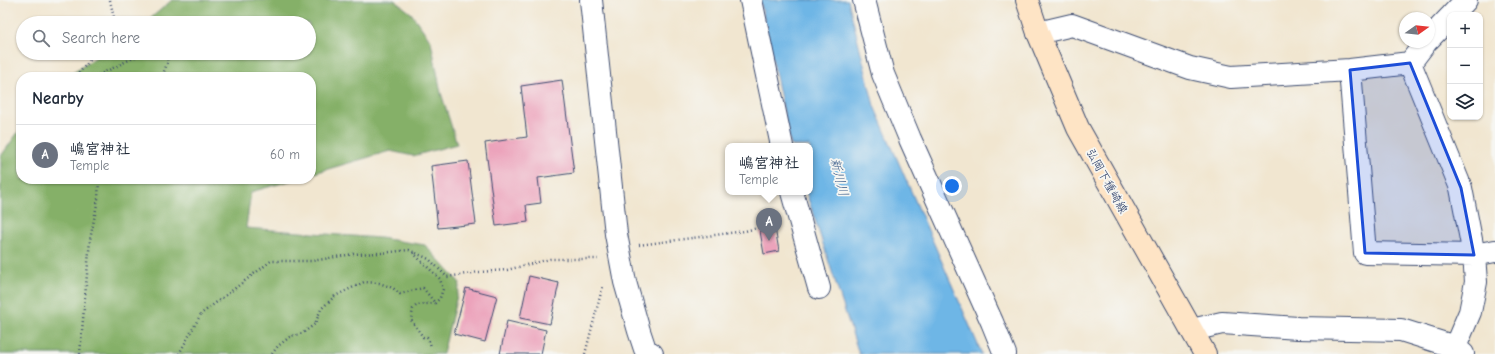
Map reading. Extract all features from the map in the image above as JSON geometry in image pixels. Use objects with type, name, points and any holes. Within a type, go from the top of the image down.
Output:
[{"type":"main road","name":"弘岡下種崎線","points":[[1027,0],[1038,33],[1078,128],[1205,354]]},
{"type":"street","points":[[591,0],[615,226],[625,282],[639,331],[647,352]]},
{"type":"street","points":[[751,0],[781,143]]},
{"type":"street","points":[[864,0],[882,74],[1005,354]]},
{"type":"street","points":[[1455,12],[1466,0]]},
{"type":"street","points":[[1435,33],[1447,20]]},
{"type":"street","points":[[1038,33],[1072,25],[1190,68],[1231,77],[1350,70],[1410,63],[1421,48]]},
{"type":"street","points":[[1192,330],[1222,323],[1298,328],[1401,330],[1459,351],[1470,312],[1476,282],[1474,254],[1461,188],[1410,63]]},
{"type":"street","points":[[1350,70],[1365,253],[1474,254],[1495,251]]},
{"type":"street","points":[[793,195],[820,288]]},
{"type":"path","points":[[110,0],[113,16]]},
{"type":"path","points":[[79,72],[90,60]]},
{"type":"path","points":[[105,72],[129,60]]},
{"type":"path","points":[[164,72],[168,60]]},
{"type":"path","points":[[80,354],[90,240],[98,199],[99,184]]},
{"type":"path","points":[[179,354],[201,314],[271,261],[312,261],[353,254],[409,250],[429,259],[447,277],[479,272],[507,270],[550,259],[620,254],[800,218]]},
{"type":"path","points":[[409,250],[440,279],[443,289],[440,298],[435,303],[417,305],[413,309],[411,320],[423,337],[427,337],[431,347]]},
{"type":"path","points":[[585,354],[608,266],[620,254]]},
{"type":"path","points":[[272,354],[278,346],[291,336],[303,333],[315,324],[321,309],[335,296],[364,282],[379,283],[393,288],[400,294],[422,288],[435,303]]},
{"type":"highlighted area","points":[[1410,63],[1461,188],[1474,255],[1365,253],[1350,70]]},
{"type":"green space","points":[[172,0],[394,0],[411,13],[431,41],[441,93],[457,144],[413,156],[390,151],[316,173],[316,72],[74,72],[92,60],[316,60],[316,16],[153,16]]},
{"type":"green space","points":[[16,135],[16,184],[279,184],[251,192],[246,228],[380,238],[425,245],[460,283],[443,354],[0,354],[1,156]]},
{"type":"water","name":"新川川","points":[[760,0],[848,0],[874,106],[982,354],[859,354],[807,195],[813,195],[813,143],[790,143]]},
{"type":"building","points":[[562,80],[574,173],[538,178],[541,203],[526,205],[528,222],[496,226],[485,143],[527,137],[521,86]]},
{"type":"building","points":[[468,161],[476,224],[438,228],[431,166]]},
{"type":"building","points":[[775,228],[779,251],[764,254],[760,231]]},
{"type":"building","points":[[529,276],[559,283],[550,324],[520,318]]},
{"type":"building","points":[[466,288],[497,296],[485,342],[454,334]]},
{"type":"building","points":[[507,321],[546,330],[541,354],[500,354]]},
{"type":"place","name":"嶋宮神社","points":[[769,241]]}]
